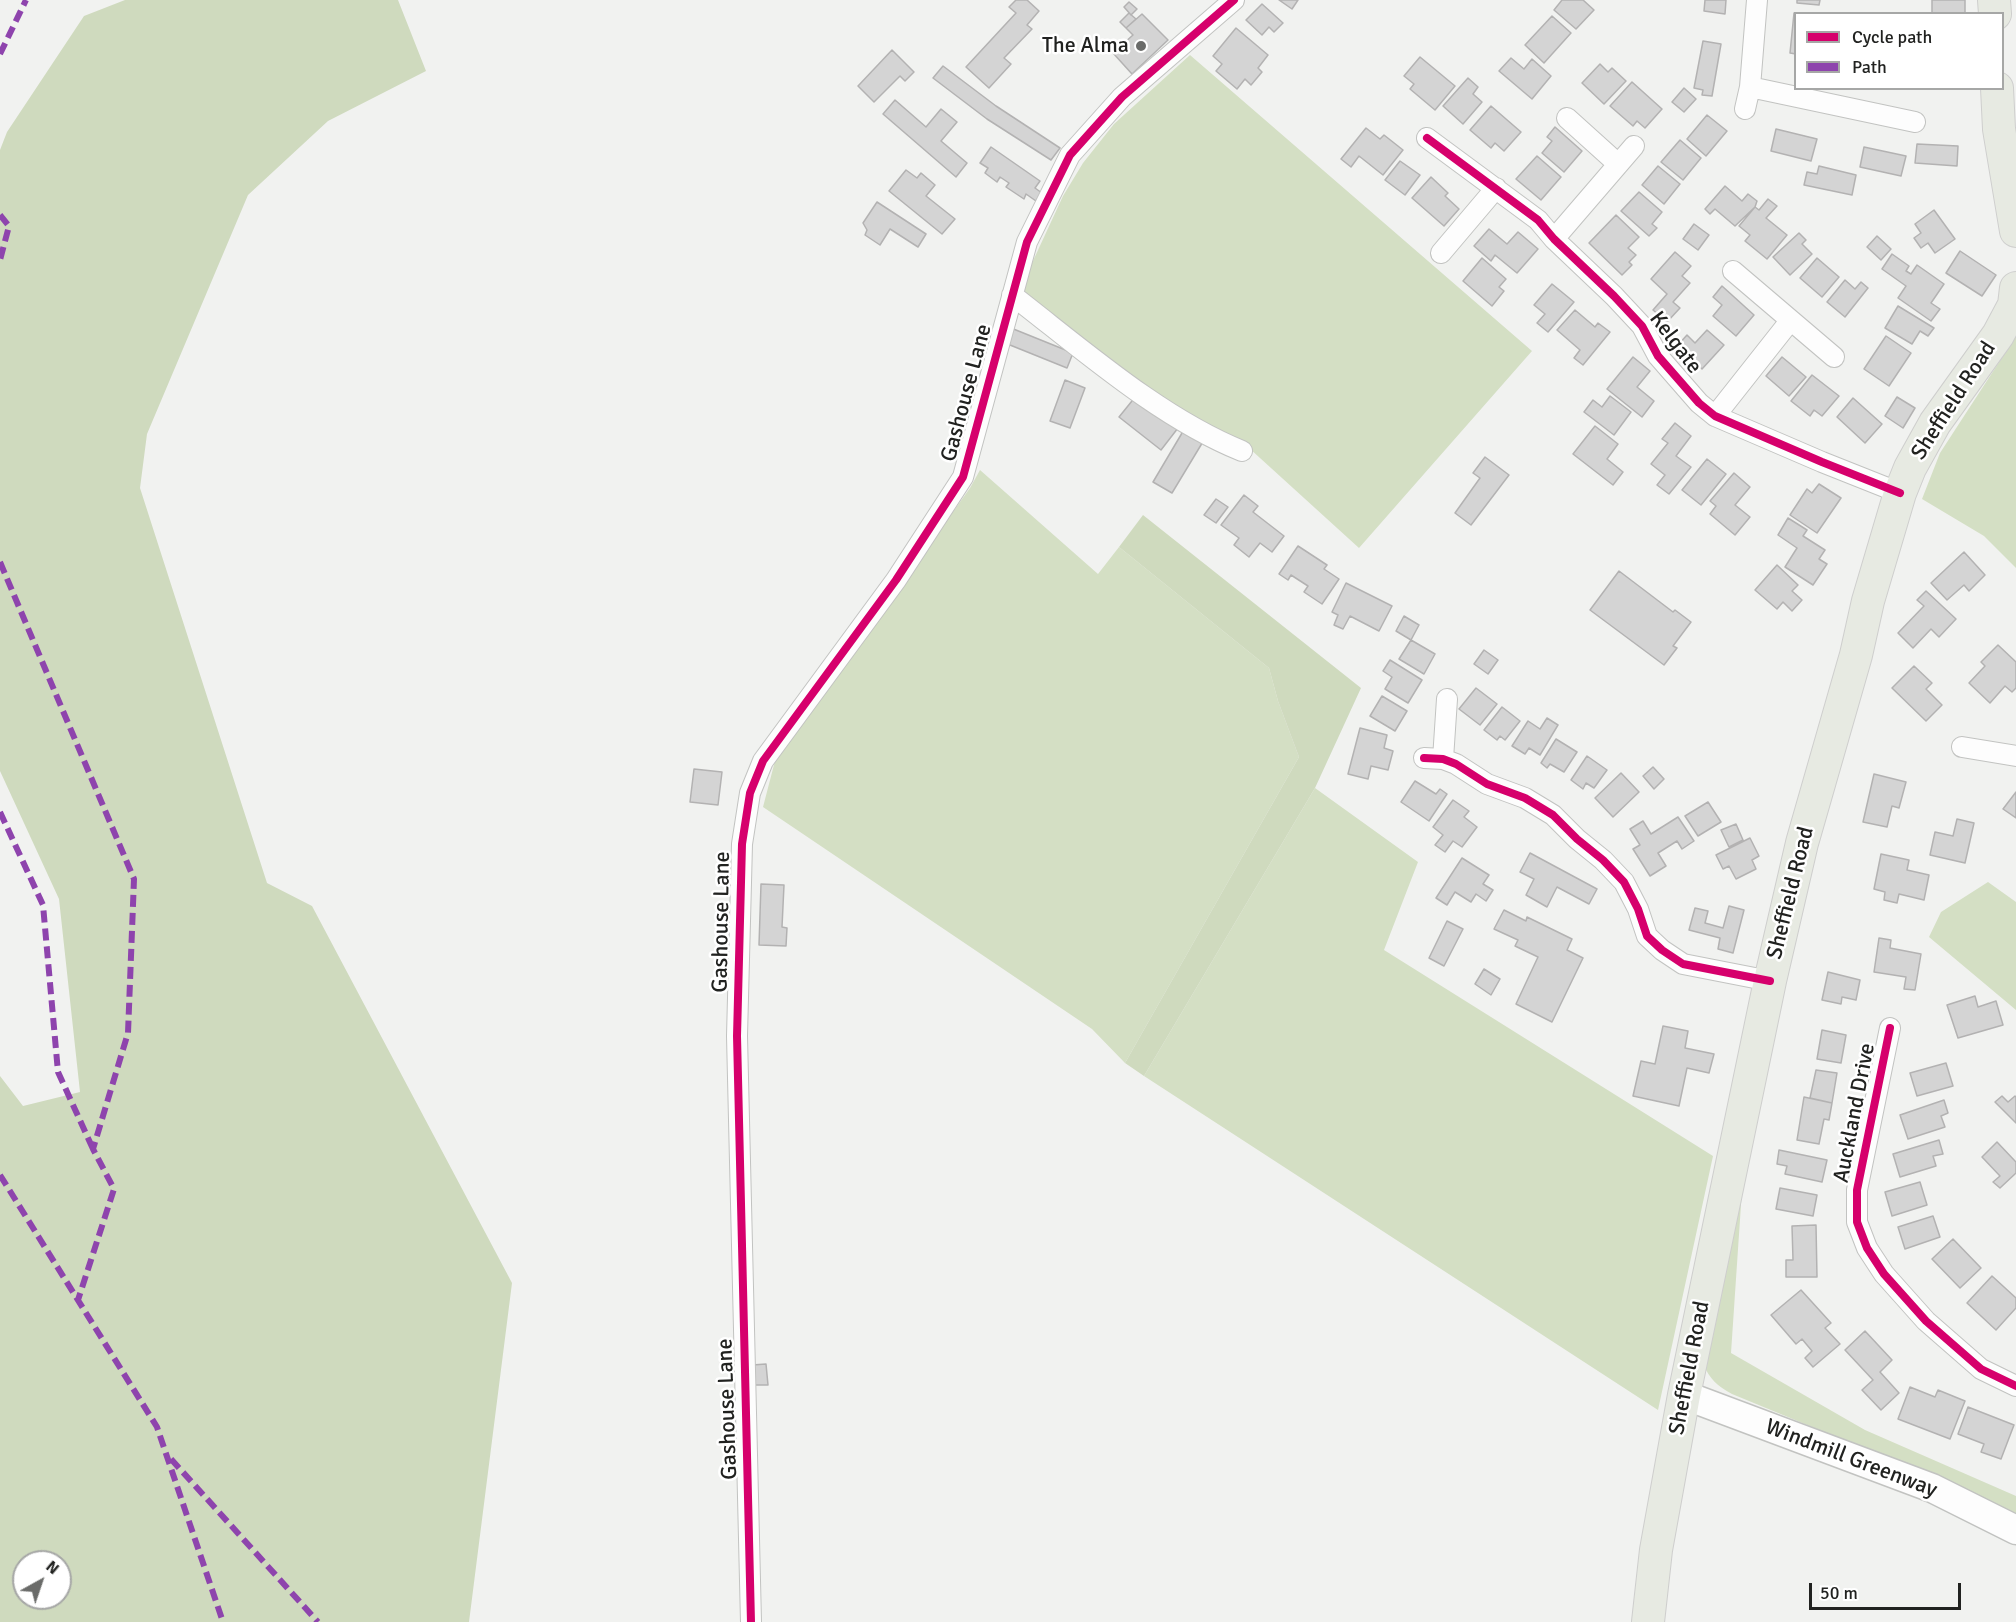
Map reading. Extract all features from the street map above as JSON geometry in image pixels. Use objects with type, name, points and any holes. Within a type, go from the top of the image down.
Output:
[{"type":"main road","points":[[1997,90],[2000,129],[2016,231]]},
{"type":"main road","name":"Sheffield Road","points":[[1648,1622],[1656,1550],[1684,1395],[1770,981],[1802,843],[1857,655],[1868,601],[1900,493],[1910,468],[1935,423],[1998,335],[2015,300]]},
{"type":"street","name":"Gashouse Lane","points":[[751,1622],[748,1572],[749,1505],[737,1036],[742,844],[750,793],[763,761],[896,580],[963,477],[1027,242],[1070,155],[1122,96],[1234,0]]},
{"type":"street","points":[[1745,109],[1750,87],[1757,0]]},
{"type":"street","points":[[1750,87],[1915,122]]},
{"type":"street","points":[[1567,118],[1618,164]]},
{"type":"street","name":"Kelgate","points":[[1427,138],[1538,220],[1554,239],[1642,326],[1658,356],[1699,403],[1715,416],[1900,493]]},
{"type":"street","points":[[1554,239],[1634,146]]},
{"type":"street","points":[[1441,253],[1496,188]]},
{"type":"street","points":[[1733,271],[1834,357]]},
{"type":"street","points":[[1012,295],[1151,401],[1213,440],[1242,451]]},
{"type":"street","points":[[1715,416],[1790,321]]},
{"type":"street","points":[[1447,699],[1434,758],[1456,764],[1487,784],[1524,798],[1553,815],[1624,882],[1638,909],[1647,936],[1662,950],[1683,964],[1770,981]]},
{"type":"street","points":[[1962,747],[2016,756]]},
{"type":"street","name":"Auckland Drive","points":[[1890,1028],[1857,1190],[1857,1222],[1867,1248],[1884,1274],[1926,1320],[1981,1369],[2016,1386]]},
{"type":"street","name":"Windmill Greenway","points":[[1684,1395],[1932,1488],[2016,1530]]},
{"type":"green space","points":[[125,0],[398,0],[426,71],[328,121],[248,195],[147,434],[140,488],[267,883],[312,906],[512,1283],[469,1622],[0,1622],[0,1076],[23,1106],[80,1092],[59,899],[0,771],[0,150],[7,132],[84,16]]},
{"type":"green space","points":[[1190,55],[1532,351],[1359,548],[1249,448],[1212,429],[1145,387],[1024,297],[1020,289],[1063,196],[1083,163],[1114,124]]},
{"type":"green space","points":[[2016,336],[2016,568],[1984,536],[1922,499],[1940,453]]},
{"type":"green space","points":[[980,470],[1098,574],[1119,547],[1269,668],[1278,701],[1299,757],[1125,1063],[1092,1029],[763,807],[775,761],[970,488]]},
{"type":"green space","points":[[1143,515],[1361,688],[1315,788],[1144,1076],[1125,1063],[1299,757],[1278,701],[1269,668],[1119,547]]},
{"type":"green space","points":[[1315,788],[1418,862],[1384,950],[1713,1156],[1658,1410],[1144,1076]]},
{"type":"green space","points":[[1988,882],[2016,902],[2016,1010],[1929,937],[1941,912]]},
{"type":"green space","points":[[1743,1175],[1731,1353],[1865,1430],[2016,1496],[2016,1516],[1948,1483],[1732,1394],[1711,1378],[1703,1364]]},
{"type":"building","points":[[1016,0],[1027,0],[1039,11],[1027,25],[1032,29],[1004,58],[1011,64],[989,88],[966,67],[1016,13],[1009,7]]},
{"type":"building","points":[[1279,0],[1298,0],[1292,9]]},
{"type":"building","points":[[1562,0],[1583,0],[1594,10],[1576,29],[1554,10]]},
{"type":"building","points":[[1705,0],[1726,0],[1725,14],[1704,11]]},
{"type":"building","points":[[1797,0],[1820,0],[1819,5],[1797,3]]},
{"type":"building","points":[[1932,0],[1965,0],[1965,12],[1932,12]]},
{"type":"building","points":[[1129,2],[1137,9],[1131,15],[1124,7]]},
{"type":"building","points":[[1262,4],[1283,23],[1274,32],[1269,27],[1262,35],[1246,20]]},
{"type":"building","points":[[1129,13],[1136,19],[1126,28],[1120,22]]},
{"type":"building","points":[[1794,13],[1794,54],[1790,53]]},
{"type":"building","name":"The Alma","points":[[1142,14],[1168,40],[1132,74],[1113,53],[1133,35],[1126,28]]},
{"type":"building","points":[[1552,16],[1571,33],[1544,63],[1525,45]]},
{"type":"building","points":[[1236,28],[1268,55],[1258,68],[1262,72],[1251,85],[1245,79],[1237,89],[1216,71],[1222,64],[1213,56]]},
{"type":"building","points":[[1703,41],[1721,44],[1712,96],[1702,95],[1703,90],[1694,88]]},
{"type":"building","points":[[892,50],[914,72],[905,81],[900,76],[874,102],[858,86]]},
{"type":"building","points":[[1420,57],[1455,86],[1435,110],[1410,89],[1414,84],[1404,76]]},
{"type":"building","points":[[1511,58],[1524,69],[1532,59],[1551,76],[1532,99],[1499,71]]},
{"type":"building","points":[[1600,64],[1608,72],[1612,68],[1626,81],[1604,104],[1582,83]]},
{"type":"building","points":[[943,66],[996,106],[1060,148],[1051,160],[987,119],[933,78]]},
{"type":"building","points":[[1468,78],[1478,87],[1473,94],[1482,102],[1463,124],[1443,106]]},
{"type":"building","points":[[1632,82],[1662,109],[1645,128],[1637,121],[1633,126],[1610,106]]},
{"type":"building","points":[[1684,88],[1696,99],[1684,112],[1672,102]]},
{"type":"building","points":[[895,100],[926,127],[941,109],[957,122],[941,141],[967,163],[956,177],[883,114]]},
{"type":"building","points":[[1491,106],[1521,132],[1504,151],[1495,143],[1491,148],[1470,130]]},
{"type":"building","points":[[1707,115],[1727,131],[1706,156],[1687,139]]},
{"type":"building","points":[[1555,127],[1582,151],[1564,172],[1542,153],[1552,141],[1547,137]]},
{"type":"building","points":[[1366,128],[1380,139],[1384,135],[1403,150],[1383,175],[1359,156],[1351,167],[1341,159]]},
{"type":"building","points":[[1776,129],[1817,139],[1811,161],[1771,151]]},
{"type":"building","points":[[1680,140],[1701,158],[1683,180],[1661,162]]},
{"type":"building","points":[[1917,144],[1958,146],[1957,166],[1915,163]]},
{"type":"building","points":[[991,147],[1040,181],[1035,188],[1042,193],[1036,201],[1026,194],[1024,199],[1006,187],[1009,183],[1000,177],[997,182],[985,173],[988,168],[980,163]]},
{"type":"building","points":[[1864,147],[1906,156],[1901,176],[1860,167]]},
{"type":"building","points":[[1537,156],[1561,177],[1541,200],[1516,179]]},
{"type":"building","points":[[1400,161],[1420,175],[1405,195],[1385,180]]},
{"type":"building","points":[[1658,166],[1680,184],[1664,204],[1642,185]]},
{"type":"building","points":[[1819,166],[1856,175],[1852,195],[1804,185],[1807,172],[1817,174]]},
{"type":"building","points":[[906,170],[917,178],[921,173],[935,185],[926,196],[955,219],[942,234],[889,191]]},
{"type":"building","points":[[1431,177],[1448,193],[1445,196],[1459,209],[1444,226],[1412,198]]},
{"type":"building","points":[[1725,186],[1742,201],[1748,194],[1757,201],[1755,207],[1735,226],[1715,209],[1710,214],[1705,209]]},
{"type":"building","points":[[1639,192],[1662,212],[1652,224],[1657,228],[1649,236],[1621,211]]},
{"type":"building","points":[[1768,199],[1777,206],[1766,218],[1787,235],[1767,259],[1745,241],[1750,235],[1739,226],[1755,207],[1759,210]]},
{"type":"building","points":[[877,202],[926,234],[918,247],[890,229],[880,245],[865,235],[867,230],[863,223]]},
{"type":"building","points":[[1934,210],[1955,239],[1935,253],[1928,243],[1921,248],[1914,238],[1921,233],[1915,224]]},
{"type":"building","points":[[1616,215],[1639,237],[1628,248],[1636,255],[1629,262],[1632,265],[1622,275],[1589,243]]},
{"type":"building","points":[[1694,224],[1709,235],[1698,250],[1683,239]]},
{"type":"building","points":[[1489,229],[1507,244],[1518,232],[1538,249],[1517,273],[1495,255],[1491,261],[1474,246]]},
{"type":"building","points":[[1799,233],[1806,240],[1802,244],[1812,254],[1790,275],[1773,257]]},
{"type":"building","points":[[1877,236],[1891,249],[1881,260],[1867,247]]},
{"type":"building","points":[[1960,251],[1996,275],[1982,296],[1946,273]]},
{"type":"building","points":[[1675,252],[1691,266],[1682,276],[1690,283],[1673,302],[1680,308],[1667,322],[1653,310],[1667,294],[1651,279]]},
{"type":"building","points":[[1892,254],[1909,266],[1906,271],[1911,274],[1917,265],[1944,284],[1931,303],[1940,309],[1931,321],[1898,298],[1906,286],[1882,269]]},
{"type":"building","points":[[1482,258],[1506,279],[1499,287],[1504,291],[1492,306],[1463,281]]},
{"type":"building","points":[[1817,258],[1839,277],[1822,297],[1800,278]]},
{"type":"building","points":[[1845,280],[1855,289],[1861,282],[1868,288],[1845,317],[1827,302]]},
{"type":"building","points":[[1552,284],[1574,302],[1548,332],[1537,323],[1545,314],[1534,305]]},
{"type":"building","points":[[1722,286],[1754,315],[1736,336],[1713,316],[1722,305],[1713,297]]},
{"type":"building","points":[[1898,306],[1934,328],[1928,336],[1920,331],[1912,344],[1885,328]]},
{"type":"building","points":[[1575,310],[1595,327],[1598,323],[1610,332],[1583,365],[1574,358],[1580,350],[1557,330]]},
{"type":"building","points":[[1011,328],[1073,353],[1067,368],[1005,343]]},
{"type":"building","points":[[1707,330],[1724,345],[1702,369],[1677,346],[1687,335],[1695,343]]},
{"type":"building","points":[[1886,336],[1911,353],[1889,386],[1864,369]]},
{"type":"building","points":[[1633,357],[1650,371],[1637,387],[1654,401],[1642,417],[1607,389]]},
{"type":"building","points":[[1782,357],[1806,377],[1789,396],[1766,376]]},
{"type":"building","points":[[1812,375],[1839,396],[1822,416],[1814,410],[1810,416],[1791,401]]},
{"type":"building","points":[[1065,380],[1085,388],[1070,428],[1050,421]]},
{"type":"building","points":[[1136,396],[1178,428],[1161,450],[1119,417]]},
{"type":"building","points":[[1610,396],[1631,412],[1614,435],[1584,412],[1593,400],[1602,407]]},
{"type":"building","points":[[1897,397],[1915,408],[1903,428],[1885,416]]},
{"type":"building","points":[[1853,398],[1882,424],[1865,443],[1837,417]]},
{"type":"building","points":[[1675,423],[1691,436],[1676,456],[1691,467],[1669,494],[1657,485],[1665,475],[1651,464],[1668,443],[1662,439]]},
{"type":"building","points":[[1595,426],[1618,444],[1607,459],[1623,472],[1613,485],[1573,454]]},
{"type":"building","points":[[1185,428],[1204,440],[1172,493],[1153,482]]},
{"type":"building","points":[[1485,457],[1509,475],[1471,525],[1455,513],[1480,478],[1473,473]]},
{"type":"building","points":[[1707,459],[1726,474],[1701,505],[1682,490]]},
{"type":"building","points":[[1734,473],[1750,487],[1735,505],[1750,517],[1735,535],[1710,514],[1716,506],[1710,501]]},
{"type":"building","points":[[1819,484],[1841,498],[1817,533],[1790,515],[1807,489],[1812,493]]},
{"type":"building","points":[[1244,495],[1258,506],[1253,512],[1284,536],[1272,552],[1260,543],[1249,557],[1234,545],[1239,538],[1221,525]]},
{"type":"building","points":[[1216,499],[1228,507],[1216,523],[1204,515]]},
{"type":"building","points":[[1788,518],[1807,530],[1803,536],[1825,550],[1819,559],[1827,564],[1813,585],[1785,567],[1797,548],[1778,535]]},
{"type":"building","points":[[1298,546],[1327,565],[1324,569],[1339,579],[1322,604],[1304,592],[1308,586],[1291,575],[1288,580],[1279,574]]},
{"type":"building","points":[[1964,552],[1985,575],[1969,591],[1964,585],[1947,600],[1931,583]]},
{"type":"building","points":[[1777,565],[1798,585],[1792,591],[1802,600],[1792,611],[1783,602],[1777,609],[1755,590]]},
{"type":"building","points":[[1619,571],[1673,612],[1675,610],[1691,622],[1673,646],[1677,648],[1664,665],[1590,610]]},
{"type":"building","points":[[1346,583],[1392,606],[1379,631],[1350,616],[1343,629],[1334,625],[1338,615],[1332,612]]},
{"type":"building","points":[[1926,591],[1956,619],[1939,637],[1931,629],[1913,648],[1898,633],[1924,606],[1917,600]]},
{"type":"building","points":[[1404,616],[1419,625],[1411,640],[1396,631]]},
{"type":"building","points":[[1411,640],[1435,654],[1424,674],[1399,659]]},
{"type":"building","points":[[1998,645],[2016,662],[2016,688],[2012,692],[2005,686],[1990,703],[1969,683],[1985,666],[1981,662]]},
{"type":"building","points":[[1484,650],[1498,660],[1488,674],[1474,664]]},
{"type":"building","points":[[1390,660],[1422,680],[1408,703],[1385,689],[1392,677],[1383,671]]},
{"type":"building","points":[[1914,666],[1932,683],[1926,689],[1942,705],[1926,721],[1892,688]]},
{"type":"building","points":[[1476,688],[1497,704],[1480,725],[1459,709]]},
{"type":"building","points":[[1382,696],[1407,711],[1395,731],[1370,716]]},
{"type":"building","points":[[1502,707],[1520,721],[1505,740],[1500,736],[1497,740],[1484,730]]},
{"type":"building","points":[[1547,718],[1558,725],[1540,755],[1529,748],[1525,754],[1512,746],[1528,721],[1540,729]]},
{"type":"building","points":[[1360,728],[1387,735],[1384,748],[1393,751],[1388,770],[1371,766],[1368,779],[1348,774]]},
{"type":"building","points":[[1556,739],[1577,752],[1564,772],[1550,764],[1547,768],[1541,763]]},
{"type":"building","points":[[1587,756],[1607,770],[1594,788],[1586,783],[1583,789],[1571,780]]},
{"type":"building","points":[[1653,767],[1664,779],[1654,789],[1643,776]]},
{"type":"building","points":[[694,769],[722,772],[718,805],[690,802]]},
{"type":"building","points":[[1621,773],[1639,792],[1613,817],[1595,798]]},
{"type":"building","points":[[1874,774],[1906,782],[1899,808],[1892,806],[1887,827],[1863,822]]},
{"type":"building","points":[[1415,781],[1436,794],[1440,789],[1447,794],[1429,821],[1401,802]]},
{"type":"building","points":[[2016,792],[2016,818],[2003,809]]},
{"type":"building","points":[[1453,800],[1469,811],[1464,817],[1477,827],[1462,847],[1453,841],[1445,852],[1435,845],[1443,835],[1433,827]]},
{"type":"building","points":[[1708,802],[1721,822],[1698,836],[1685,816]]},
{"type":"building","points":[[1678,817],[1694,841],[1682,849],[1677,841],[1658,853],[1666,866],[1650,876],[1633,849],[1640,845],[1630,829],[1643,821],[1651,834]]},
{"type":"building","points":[[1957,819],[1974,823],[1965,863],[1930,855],[1935,832],[1953,836]]},
{"type":"building","points":[[1736,824],[1743,840],[1729,847],[1721,830]]},
{"type":"building","points":[[1750,838],[1759,856],[1752,860],[1756,869],[1736,879],[1729,866],[1723,869],[1716,855]]},
{"type":"building","points":[[1530,853],[1597,889],[1589,904],[1557,887],[1547,907],[1526,895],[1534,879],[1520,872]]},
{"type":"building","points":[[1881,854],[1909,860],[1907,870],[1929,875],[1924,900],[1899,894],[1897,903],[1884,900],[1885,892],[1874,889]]},
{"type":"building","points":[[1462,858],[1489,875],[1483,884],[1493,890],[1486,901],[1476,894],[1471,902],[1455,892],[1447,905],[1436,898]]},
{"type":"building","points":[[761,884],[784,885],[782,927],[787,928],[786,946],[759,945]]},
{"type":"building","points":[[1729,906],[1744,910],[1733,953],[1718,949],[1720,938],[1689,930],[1695,908],[1708,911],[1705,923],[1723,928]]},
{"type":"building","points":[[1504,910],[1526,921],[1527,917],[1572,939],[1567,950],[1583,958],[1552,1022],[1516,1004],[1538,957],[1515,946],[1518,940],[1494,929]]},
{"type":"building","points":[[1447,921],[1463,929],[1444,966],[1429,958]]},
{"type":"building","points":[[1879,938],[1891,940],[1890,948],[1921,954],[1915,990],[1904,989],[1906,977],[1874,972]]},
{"type":"building","points":[[1484,969],[1500,979],[1491,995],[1475,984]]},
{"type":"building","points":[[1828,972],[1860,980],[1856,1000],[1842,997],[1841,1004],[1822,1000]]},
{"type":"building","points":[[1975,996],[1978,1007],[1996,1001],[2003,1025],[1958,1038],[1947,1005]]},
{"type":"building","points":[[1663,1026],[1688,1031],[1685,1048],[1714,1054],[1709,1073],[1687,1068],[1679,1106],[1633,1096],[1641,1061],[1655,1064]]},
{"type":"building","points":[[1822,1030],[1846,1035],[1841,1063],[1817,1059]]},
{"type":"building","points":[[1946,1063],[1953,1086],[1917,1096],[1910,1073]]},
{"type":"building","points":[[1816,1070],[1837,1073],[1832,1103],[1810,1098]]},
{"type":"building","points":[[2002,1096],[2008,1102],[2016,1097],[2016,1123],[1995,1102]]},
{"type":"building","points":[[1804,1097],[1832,1103],[1829,1120],[1824,1119],[1819,1144],[1797,1140]]},
{"type":"building","points":[[1944,1100],[1948,1113],[1941,1116],[1945,1127],[1908,1139],[1900,1115]]},
{"type":"building","points":[[1939,1140],[1943,1154],[1933,1156],[1936,1166],[1900,1177],[1893,1154]]},
{"type":"building","points":[[1997,1142],[2016,1162],[2016,1173],[2000,1188],[1993,1182],[2000,1176],[1982,1157]]},
{"type":"building","points":[[1779,1150],[1827,1160],[1822,1182],[1785,1174],[1787,1166],[1777,1164]]},
{"type":"building","points":[[1920,1182],[1927,1205],[1892,1216],[1885,1192]]},
{"type":"building","points":[[1780,1188],[1817,1195],[1813,1216],[1776,1209]]},
{"type":"building","points":[[1933,1216],[1940,1237],[1905,1249],[1898,1227]]},
{"type":"building","points":[[1816,1225],[1817,1277],[1786,1277],[1786,1260],[1793,1260],[1792,1226]]},
{"type":"building","points":[[1953,1239],[1981,1268],[1960,1288],[1932,1259]]},
{"type":"building","points":[[1992,1276],[2016,1298],[2016,1308],[1996,1330],[1967,1303]]},
{"type":"building","points":[[1801,1290],[1831,1323],[1825,1328],[1840,1344],[1813,1367],[1805,1358],[1812,1351],[1802,1339],[1796,1344],[1771,1315]]},
{"type":"building","points":[[1865,1331],[1892,1360],[1880,1372],[1899,1393],[1881,1410],[1862,1390],[1873,1380],[1845,1350]]},
{"type":"building","points":[[766,1364],[768,1385],[754,1385],[752,1365]]},
{"type":"building","points":[[1910,1387],[1935,1397],[1938,1390],[1965,1401],[1950,1439],[1898,1419]]},
{"type":"building","points":[[1968,1407],[2014,1425],[2001,1459],[1981,1452],[1984,1444],[1958,1434]]},
{"type":"marked path","points":[[0,54],[26,0]]},
{"type":"marked path","points":[[0,215],[9,226],[0,260]]},
{"type":"marked path","points":[[0,562],[134,879],[128,1033],[93,1149],[114,1189],[78,1300]]},
{"type":"marked path","points":[[0,812],[43,905],[58,1072],[93,1149]]},
{"type":"marked path","points":[[0,1175],[157,1427],[223,1622]]},
{"type":"marked path","points":[[171,1459],[318,1622]]},
{"type":"cycle path","points":[[751,1622],[737,1036],[742,844],[750,793],[763,761],[896,580],[963,477],[1027,242],[1070,155],[1122,97],[1234,0]]},
{"type":"cycle path","points":[[1427,138],[1538,220],[1554,239],[1642,326],[1658,356],[1699,403],[1715,416],[1900,493]]},
{"type":"cycle path","points":[[1424,758],[1443,759],[1456,764],[1487,784],[1525,798],[1553,815],[1624,882],[1638,909],[1647,936],[1662,950],[1683,964],[1770,981]]},
{"type":"cycle path","points":[[1890,1028],[1857,1190],[1857,1222],[1867,1248],[1884,1274],[1926,1321],[1981,1369],[2016,1386]]},
{"type":"place","name":"The Alma","points":[[1141,46]]}]
